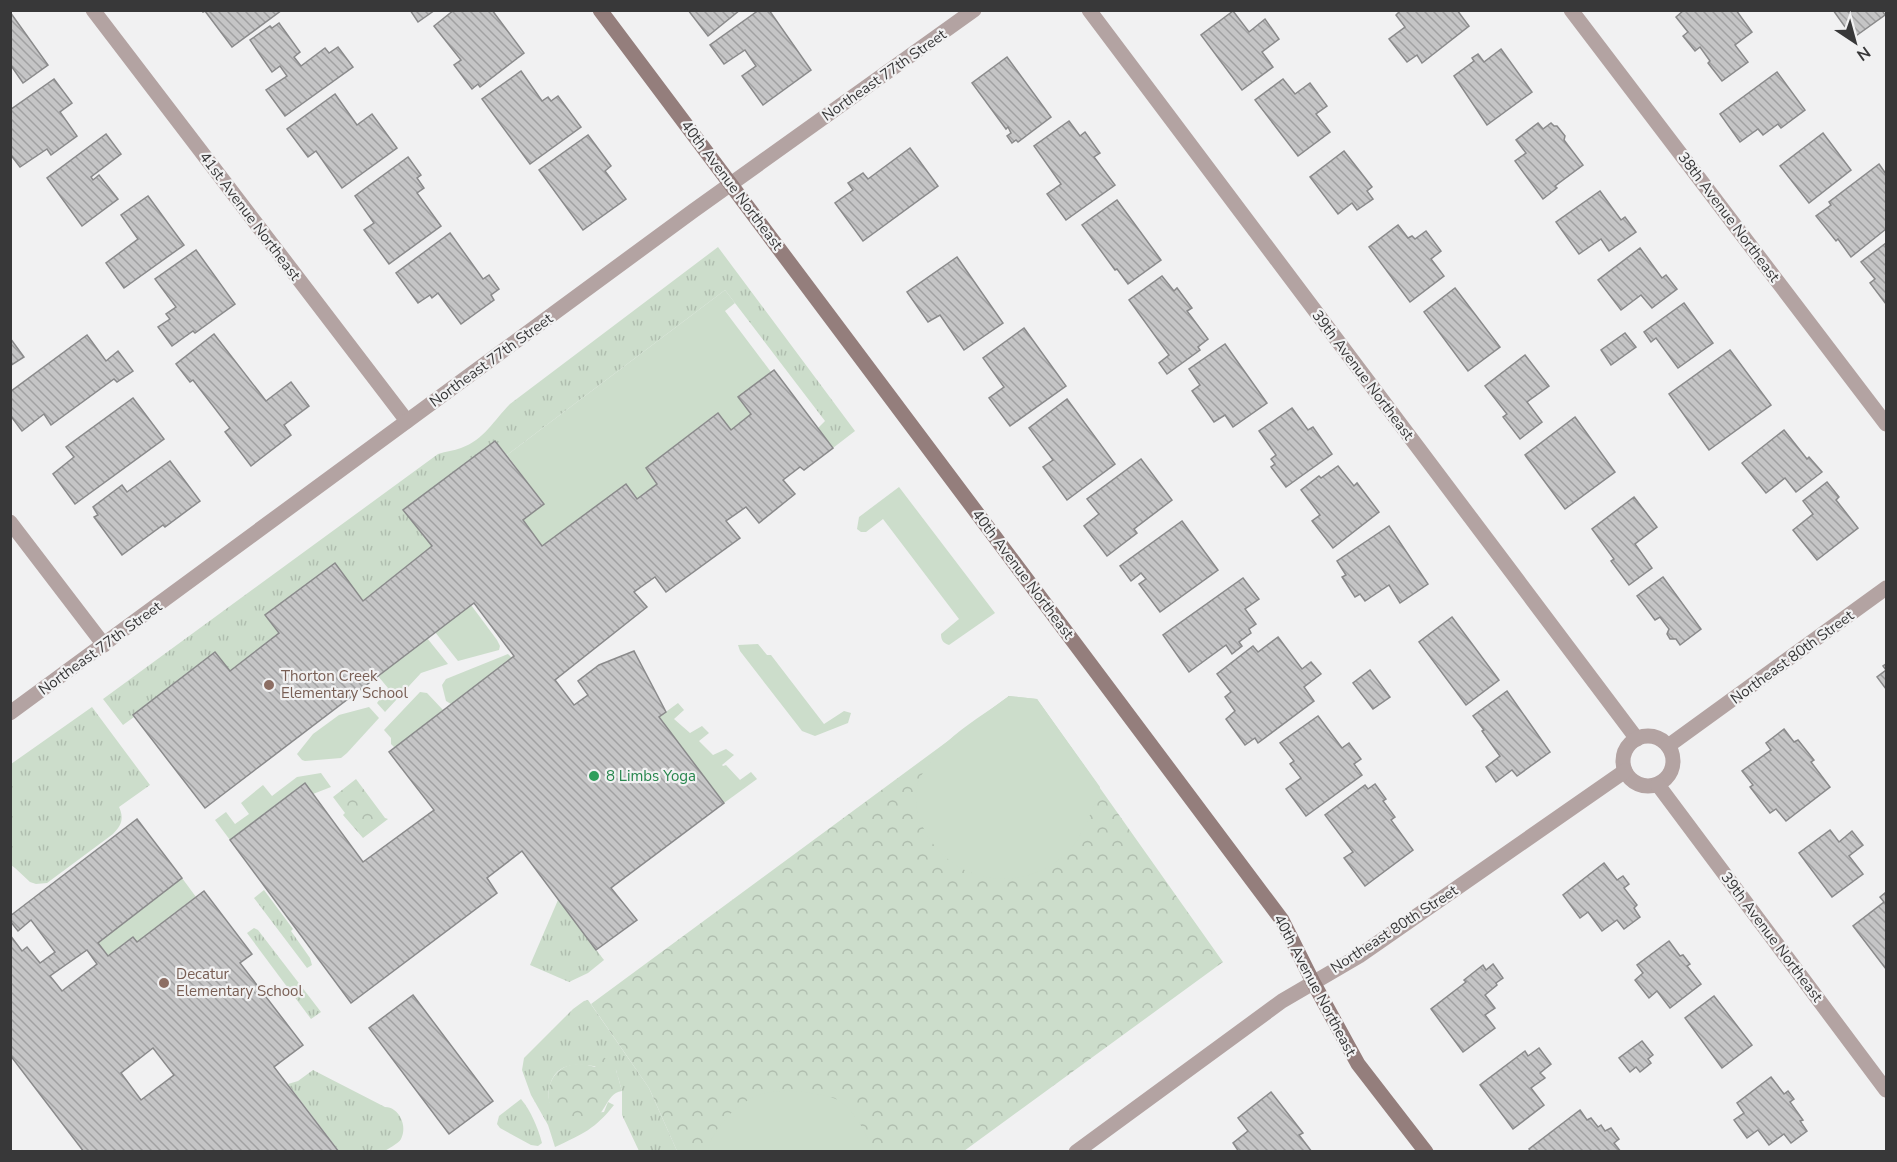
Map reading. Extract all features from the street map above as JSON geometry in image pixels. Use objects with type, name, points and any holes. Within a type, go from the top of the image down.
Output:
[{"type":"street","name":"41st Avenue Northeast","points":[[93,10],[407,422]]},
{"type":"street","name":"40th Avenue Northeast","points":[[600,10],[1282,920],[1358,1064],[1426,1152]]},
{"type":"street","name":"Northeast 77th Street","points":[[10,713],[731,184],[974,10]]},
{"type":"street","name":"39th Avenue Northeast","points":[[1089,10],[1636,739]]},
{"type":"street","name":"38th Avenue Northeast","points":[[1571,10],[1887,424]]},
{"type":"street","points":[[10,522],[104,645]]},
{"type":"street","name":"Northeast 80th Street","points":[[1668,746],[1887,588]]},
{"type":"street","points":[[1643,736],[1651,736],[1659,738],[1668,746],[1673,756],[1673,764],[1665,780],[1658,785],[1641,785],[1633,782],[1625,771],[1623,758],[1630,744],[1643,736]]},
{"type":"street","name":"Northeast 80th Street","points":[[1076,1152],[1282,1001],[1359,956],[1625,771]]},
{"type":"street","name":"39th Avenue Northeast","points":[[1658,785],[1887,1090]]},
{"type":"green space","points":[[718,247],[855,431],[833,448],[818,428],[825,421],[725,290],[507,455],[495,441],[403,510],[432,546],[363,601],[335,564],[265,615],[279,633],[230,671],[215,652],[123,725],[103,699],[438,454],[458,449],[476,440],[510,404]]},
{"type":"green space","points":[[725,290],[735,303],[725,311],[771,372],[738,397],[751,414],[731,430],[717,413],[646,468],[657,484],[637,499],[626,484],[542,546],[523,520],[544,504],[507,455]]},
{"type":"green space","points":[[899,487],[995,613],[949,645],[943,641],[941,634],[959,619],[883,519],[866,532],[857,529],[859,517]]},
{"type":"green space","points":[[471,605],[500,646],[499,650],[458,661],[435,632]]},
{"type":"green space","points":[[427,638],[448,664],[421,673],[385,712],[377,703],[388,688],[378,676]]},
{"type":"green space","points":[[758,644],[767,655],[771,655],[824,724],[844,711],[851,713],[848,723],[815,736],[802,731],[740,651],[738,645]]},
{"type":"green space","points":[[508,654],[513,659],[456,703],[451,704],[446,701],[442,685],[446,679]]},
{"type":"green space","points":[[420,692],[427,693],[443,710],[395,748],[391,744],[391,738],[384,730]]},
{"type":"green space","points":[[1009,696],[1037,699],[1223,962],[964,1151],[677,1151],[649,1088],[591,1004]]},
{"type":"green space","points":[[1009,696],[1037,699],[1100,787],[1083,831],[1068,852],[1050,866],[1031,874],[1011,878],[990,878],[971,873],[953,863],[937,849],[920,819],[916,795],[920,777],[942,746]]},
{"type":"green space","points":[[678,703],[684,710],[674,719],[690,733],[702,726],[709,733],[699,741],[713,755],[726,749],[734,755],[722,765],[726,765],[740,780],[751,772],[757,779],[724,803],[659,717]]},
{"type":"green space","points":[[92,707],[150,785],[119,807],[121,821],[113,834],[47,883],[30,882],[11,865],[11,764]]},
{"type":"green space","points":[[369,707],[379,718],[341,758],[305,761],[297,754],[313,734],[339,715]]},
{"type":"green space","points":[[321,773],[331,787],[313,794],[305,784],[230,840],[215,820],[226,812],[235,824],[249,814],[241,803],[263,785],[272,796],[297,777]]},
{"type":"green space","points":[[356,779],[388,819],[363,838],[343,815],[345,813],[333,797]]},
{"type":"green space","points":[[182,878],[196,897],[137,942],[133,937],[108,956],[98,943]]},
{"type":"green space","points":[[264,890],[293,929],[291,931],[310,958],[312,965],[307,968],[254,898]]},
{"type":"green space","points":[[558,900],[604,960],[588,973],[569,982],[530,965]]},
{"type":"green space","points":[[254,928],[258,930],[321,1012],[311,1019],[247,933]]},
{"type":"green space","points":[[588,1000],[649,1088],[677,1151],[639,1151],[622,1115],[622,1091],[616,1070],[587,1065],[569,1066],[554,1075],[548,1094],[553,1109],[558,1116],[604,1112],[608,1102],[614,1105],[601,1120],[588,1130],[555,1147],[548,1125],[531,1095],[522,1070],[524,1058],[573,1009]]},
{"type":"green space","points":[[603,1056],[616,1070],[622,1091],[611,1097],[594,1120],[577,1124],[563,1120],[553,1112],[549,1100],[549,1088],[554,1076],[564,1068],[577,1064],[595,1067]]},
{"type":"green space","points":[[313,1070],[394,1110],[403,1123],[403,1134],[400,1141],[382,1152],[339,1151],[288,1084],[298,1081]]},
{"type":"green space","points":[[784,1090],[839,1100],[858,1120],[874,1151],[708,1151],[710,1142],[720,1125],[735,1109],[761,1094]]},
{"type":"green space","points":[[521,1099],[538,1131],[542,1143],[538,1146],[531,1145],[500,1128],[497,1124],[499,1116]]},
{"type":"building","points":[[201,10],[282,10],[232,47],[205,11]]},
{"type":"building","points":[[410,10],[435,10],[418,22]]},
{"type":"building","points":[[454,10],[492,10],[524,53],[480,87],[478,84],[472,89],[454,65],[461,60],[434,26]]},
{"type":"building","points":[[688,10],[740,10],[708,36]]},
{"type":"building","points":[[759,10],[769,10],[811,70],[763,105],[742,76],[756,66],[745,50],[724,64],[710,45]]},
{"type":"building","points":[[1401,10],[1457,10],[1469,26],[1422,63],[1417,55],[1407,62],[1389,39],[1405,27],[1396,15]]},
{"type":"building","points":[[1684,10],[1736,10],[1752,32],[1735,45],[1748,62],[1722,81],[1708,63],[1710,61],[1700,47],[1695,51],[1683,36],[1688,32],[1676,17]]},
{"type":"building","points":[[1833,10],[1882,10],[1885,15],[1853,38]]},
{"type":"building","points":[[1233,11],[1249,32],[1265,19],[1279,39],[1262,52],[1273,67],[1242,90],[1201,35]]},
{"type":"building","points":[[10,12],[48,65],[23,83],[12,67],[10,68]]},
{"type":"building","points":[[279,23],[300,52],[294,57],[301,66],[325,48],[329,53],[338,47],[353,67],[285,116],[266,90],[287,76],[280,66],[272,72],[250,40],[270,26],[272,28]]},
{"type":"building","points":[[1501,49],[1532,92],[1487,125],[1454,76],[1474,61],[1472,58],[1478,54],[1484,62]]},
{"type":"building","points":[[1007,57],[1051,117],[1018,142],[1016,140],[1012,143],[1007,136],[1011,133],[1008,127],[1006,129],[972,83]]},
{"type":"building","points":[[521,71],[542,101],[548,97],[551,101],[558,96],[581,127],[530,164],[482,99]]},
{"type":"building","points":[[1777,72],[1805,110],[1781,128],[1778,124],[1763,135],[1758,129],[1740,142],[1720,114]]},
{"type":"building","points":[[54,79],[72,103],[60,112],[77,136],[51,155],[47,149],[20,167],[10,154],[10,110]]},
{"type":"building","points":[[1283,79],[1295,94],[1310,83],[1327,106],[1316,114],[1330,132],[1298,156],[1255,100]]},
{"type":"building","points":[[335,94],[357,125],[372,114],[397,148],[342,188],[316,151],[308,157],[287,129]]},
{"type":"building","points":[[1069,121],[1080,136],[1085,132],[1100,153],[1094,157],[1115,185],[1066,220],[1047,194],[1061,184],[1034,146]]},
{"type":"building","points":[[1538,123],[1543,129],[1551,123],[1557,126],[1565,136],[1564,140],[1583,165],[1555,186],[1557,188],[1543,199],[1515,161],[1526,153],[1516,140]]},
{"type":"building","points":[[1823,133],[1851,170],[1809,203],[1780,166]]},
{"type":"building","points":[[106,134],[121,154],[91,177],[93,180],[99,175],[118,199],[82,226],[47,178]]},
{"type":"building","points":[[588,135],[611,166],[605,171],[626,199],[583,230],[539,170]]},
{"type":"building","points":[[910,148],[938,186],[863,241],[835,203],[853,190],[848,183],[863,173],[868,179]]},
{"type":"building","points":[[1344,151],[1372,187],[1367,191],[1373,199],[1357,210],[1352,203],[1338,214],[1310,177]]},
{"type":"building","points":[[408,157],[421,175],[417,178],[424,188],[417,193],[441,226],[389,264],[364,230],[374,223],[355,196]]},
{"type":"building","points":[[1879,164],[1886,174],[1886,229],[1851,257],[1816,216],[1831,205],[1829,202]]},
{"type":"building","points":[[1600,191],[1621,220],[1625,217],[1636,232],[1609,251],[1601,239],[1579,254],[1556,222]]},
{"type":"building","points":[[148,196],[184,245],[124,288],[106,263],[138,239],[121,215]]},
{"type":"building","points":[[1117,200],[1161,260],[1128,284],[1082,225]]},
{"type":"building","points":[[1398,225],[1408,238],[1412,236],[1415,239],[1426,231],[1441,251],[1431,259],[1444,276],[1410,302],[1369,247]]},
{"type":"building","points":[[450,233],[483,279],[489,275],[499,289],[491,295],[494,300],[461,324],[438,293],[418,303],[396,273]]},
{"type":"building","points":[[1886,243],[1886,304],[1870,283],[1875,279],[1861,262]]},
{"type":"building","points":[[1640,248],[1662,278],[1666,275],[1677,289],[1652,308],[1641,295],[1621,310],[1598,280]]},
{"type":"building","points":[[196,250],[235,304],[195,333],[193,331],[172,346],[158,327],[170,319],[166,314],[176,307],[155,279]]},
{"type":"building","points":[[957,257],[1003,323],[964,350],[940,315],[928,322],[907,292]]},
{"type":"building","points":[[1162,276],[1174,291],[1177,288],[1192,308],[1187,311],[1208,339],[1198,347],[1200,350],[1167,374],[1159,363],[1169,355],[1129,300]]},
{"type":"building","points":[[1455,288],[1500,347],[1468,371],[1424,312]]},
{"type":"building","points":[[1684,303],[1713,343],[1678,368],[1656,338],[1651,342],[1644,332]]},
{"type":"building","points":[[1024,328],[1066,386],[1010,426],[989,398],[1004,387],[983,358]]},
{"type":"building","points":[[1625,333],[1636,347],[1611,365],[1601,350]]},
{"type":"building","points":[[214,334],[266,401],[291,382],[309,406],[284,425],[291,435],[251,466],[225,432],[230,428],[193,380],[190,382],[176,364]]},
{"type":"building","points":[[87,335],[106,361],[118,351],[133,371],[117,382],[114,379],[51,425],[44,414],[22,431],[10,415],[10,392]]},
{"type":"building","points":[[10,338],[24,357],[10,366]]},
{"type":"building","points":[[1225,344],[1267,403],[1233,427],[1225,415],[1214,422],[1192,391],[1200,385],[1189,369]]},
{"type":"building","points":[[1730,350],[1771,405],[1709,450],[1669,394]]},
{"type":"building","points":[[1525,355],[1549,386],[1527,402],[1542,422],[1520,439],[1503,417],[1507,414],[1485,386]]},
{"type":"building","name":"Thorton Creek Elementary School","points":[[774,370],[833,448],[804,470],[800,467],[783,480],[795,494],[759,523],[746,507],[726,521],[740,538],[666,592],[655,577],[634,592],[647,607],[555,680],[574,705],[588,695],[578,681],[599,665],[634,651],[666,712],[659,717],[724,803],[611,888],[637,920],[596,950],[522,851],[487,878],[497,893],[351,1003],[230,840],[305,783],[363,862],[434,810],[389,752],[514,656],[474,603],[205,808],[133,715],[215,652],[230,671],[279,633],[265,615],[335,563],[363,601],[432,546],[403,510],[495,441],[544,504],[523,520],[542,546],[626,484],[637,499],[657,484],[646,468],[718,413],[731,430],[751,414],[738,397]]},
{"type":"building","points":[[133,398],[164,439],[75,504],[53,474],[74,457],[66,447]]},
{"type":"building","points":[[1067,399],[1115,464],[1067,500],[1043,467],[1053,460],[1029,428]]},
{"type":"building","points":[[1292,408],[1308,430],[1313,427],[1332,454],[1286,487],[1271,467],[1275,464],[1271,459],[1276,455],[1259,431]]},
{"type":"building","points":[[1575,417],[1615,472],[1565,509],[1525,455]]},
{"type":"building","points":[[1784,430],[1807,459],[1809,457],[1822,472],[1796,492],[1785,478],[1766,493],[1742,463]]},
{"type":"building","points":[[1141,459],[1172,500],[1134,529],[1137,533],[1107,556],[1084,526],[1099,514],[1087,499]]},
{"type":"building","points":[[170,461],[200,501],[122,555],[94,517],[98,515],[93,507],[122,485],[127,492]]},
{"type":"building","points":[[1338,466],[1354,486],[1357,483],[1379,512],[1333,548],[1312,521],[1320,515],[1301,490],[1319,476],[1321,478]]},
{"type":"building","points":[[1827,482],[1839,497],[1836,500],[1858,528],[1817,560],[1793,530],[1813,514],[1803,501]]},
{"type":"building","points":[[1634,497],[1657,527],[1635,544],[1652,568],[1629,585],[1611,561],[1614,559],[1592,529]]},
{"type":"building","points":[[1182,521],[1218,570],[1160,612],[1139,584],[1146,579],[1141,573],[1131,581],[1120,566]]},
{"type":"building","points":[[1389,526],[1428,584],[1400,603],[1389,585],[1365,601],[1360,594],[1355,597],[1342,577],[1346,575],[1337,561]]},
{"type":"building","points":[[1663,577],[1701,629],[1680,645],[1676,639],[1670,639],[1667,634],[1669,629],[1660,617],[1655,620],[1637,596]]},
{"type":"building","points":[[1243,578],[1259,599],[1245,609],[1256,624],[1249,629],[1251,633],[1239,642],[1242,646],[1232,654],[1226,645],[1189,672],[1163,635]]},
{"type":"building","points":[[1452,617],[1499,680],[1466,705],[1419,642]]},
{"type":"building","points":[[1278,637],[1302,669],[1311,662],[1321,674],[1304,687],[1314,701],[1258,743],[1255,738],[1245,745],[1226,719],[1235,711],[1225,697],[1231,692],[1217,674],[1253,646],[1258,652]]},
{"type":"building","points":[[1370,670],[1390,697],[1373,709],[1353,683]]},
{"type":"building","points":[[1886,670],[1886,689],[1877,677]]},
{"type":"building","points":[[1507,691],[1550,752],[1517,776],[1512,770],[1496,782],[1486,767],[1500,756],[1473,716]]},
{"type":"building","points":[[1318,716],[1342,748],[1349,743],[1361,759],[1354,764],[1362,775],[1306,816],[1286,789],[1301,778],[1290,764],[1294,761],[1280,743]]},
{"type":"building","points":[[1784,729],[1794,742],[1798,740],[1814,760],[1811,762],[1830,787],[1786,821],[1776,809],[1770,813],[1750,787],[1753,785],[1742,771],[1771,750],[1766,743]]},
{"type":"building","points":[[1375,784],[1386,799],[1383,801],[1395,817],[1391,820],[1413,850],[1365,886],[1344,858],[1353,852],[1325,815],[1365,785],[1368,789]]},
{"type":"building","name":"Decatur Elementary School","points":[[137,819],[182,878],[98,943],[108,956],[133,937],[137,942],[204,891],[252,954],[240,963],[303,1045],[274,1067],[339,1152],[84,1152],[10,1055],[10,935],[22,951],[27,947],[40,963],[55,952],[31,920],[18,931],[10,921],[10,916]],"holes":[[[87,950],[97,964],[62,991],[50,976]],[[153,1048],[174,1075],[141,1100],[121,1073]]]},
{"type":"building","points":[[1830,830],[1839,842],[1852,831],[1863,845],[1849,856],[1863,874],[1832,897],[1799,853]]},
{"type":"building","points":[[1604,863],[1617,880],[1623,876],[1629,884],[1624,888],[1637,905],[1634,908],[1640,917],[1624,929],[1617,920],[1602,931],[1588,912],[1580,918],[1563,895]]},
{"type":"building","points":[[1886,892],[1886,969],[1853,926],[1884,902],[1880,897]]},
{"type":"building","points":[[1669,941],[1680,956],[1683,955],[1690,964],[1687,966],[1701,984],[1670,1008],[1657,991],[1649,998],[1635,980],[1643,973],[1637,965]]},
{"type":"building","points":[[1493,964],[1503,978],[1485,995],[1495,1008],[1485,1015],[1495,1028],[1463,1052],[1431,1009],[1466,982],[1464,980],[1483,965],[1486,970]]},
{"type":"building","points":[[413,995],[493,1101],[449,1134],[369,1028]]},
{"type":"building","points":[[1714,996],[1752,1045],[1722,1068],[1685,1018]]},
{"type":"building","points":[[1642,1041],[1653,1055],[1648,1059],[1651,1063],[1640,1072],[1636,1067],[1630,1072],[1619,1058]]},
{"type":"building","points":[[1539,1048],[1551,1064],[1540,1073],[1545,1078],[1531,1088],[1544,1105],[1513,1129],[1480,1085],[1525,1051],[1528,1056]]},
{"type":"building","points":[[1771,1077],[1784,1094],[1788,1091],[1794,1099],[1790,1102],[1803,1120],[1800,1121],[1807,1131],[1791,1143],[1784,1134],[1769,1145],[1758,1130],[1747,1138],[1734,1120],[1744,1113],[1737,1103]]},
{"type":"building","points":[[1271,1092],[1303,1133],[1299,1135],[1312,1152],[1239,1152],[1233,1143],[1248,1131],[1238,1118]]},
{"type":"building","points":[[1580,1110],[1587,1120],[1591,1118],[1598,1127],[1601,1125],[1605,1131],[1611,1128],[1619,1139],[1614,1143],[1621,1152],[1531,1152],[1529,1149]]},
{"type":"place","name":"Thorton Creek Elementary School","points":[[269,685]]},
{"type":"place","name":"8 Limbs Yoga","points":[[594,776]]},
{"type":"place","name":"Decatur Elementary School","points":[[164,983]]}]
